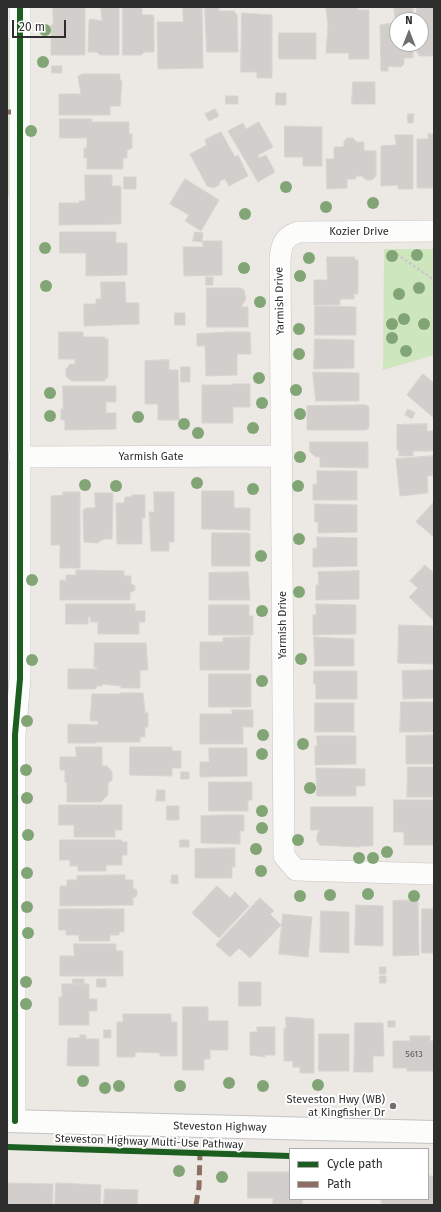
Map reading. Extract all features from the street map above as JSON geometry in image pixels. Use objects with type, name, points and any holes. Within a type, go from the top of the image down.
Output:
[{"type":"main road","name":"Steveston Highway","points":[[11,1121],[434,1132]]},
{"type":"street","points":[[11,1121],[15,735],[20,679],[13,608],[19,457],[20,7]]},
{"type":"street","name":"Kozier Drive","points":[[286,238],[299,232],[434,231]]},
{"type":"street","name":"Yarmish Drive","points":[[286,238],[282,245],[280,260],[284,856],[296,870],[434,874]]},
{"type":"street","name":"Yarmish Gate","points":[[19,457],[282,456]]},
{"type":"path","points":[[395,246],[395,253],[434,280]]},
{"type":"green space","points":[[7,37],[11,37],[10,109],[7,109]]},
{"type":"green space","points":[[7,117],[11,117],[11,197],[7,197]]},
{"type":"green space","points":[[384,249],[434,249],[434,355],[383,370]]},
{"type":"building","points":[[53,7],[85,7],[85,55],[51,55],[51,25],[53,25]]},
{"type":"building","points":[[101,7],[119,7],[119,55],[100,55],[97,52],[88,52],[89,21],[90,19],[102,21]]},
{"type":"building","points":[[123,7],[142,7],[142,15],[153,15],[154,52],[144,52],[141,55],[123,55]]},
{"type":"building","points":[[183,7],[202,7],[203,68],[158,69],[157,22],[183,22]]},
{"type":"building","points":[[205,7],[219,7],[219,11],[234,11],[237,15],[238,52],[207,52]]},
{"type":"building","points":[[326,7],[358,7],[358,10],[369,10],[369,59],[349,59],[349,53],[326,53],[328,26]]},
{"type":"building","points":[[394,7],[413,7],[413,12],[394,12]]},
{"type":"building","points":[[417,7],[434,7],[434,56],[419,56],[419,53],[417,53],[429,52],[429,12],[417,12]]},
{"type":"building","points":[[242,13],[272,15],[272,78],[257,78],[257,72],[241,72]]},
{"type":"building","points":[[389,24],[389,52],[413,52],[413,58],[404,58],[404,64],[401,67],[388,66],[388,71],[381,71],[380,25]]},
{"type":"building","points":[[279,33],[316,33],[316,59],[279,59]]},
{"type":"building","points":[[52,66],[62,66],[62,73],[52,73]]},
{"type":"building","points":[[82,74],[120,74],[120,81],[122,81],[120,106],[110,106],[110,115],[59,115],[59,94],[81,94],[78,77]]},
{"type":"building","points":[[353,82],[375,82],[375,104],[352,104]]},
{"type":"building","points":[[276,93],[286,93],[286,105],[276,105]]},
{"type":"building","points":[[226,96],[238,96],[238,104],[226,104]]},
{"type":"building","points":[[215,109],[219,116],[209,121],[205,114]]},
{"type":"building","points":[[408,114],[414,114],[413,123],[408,123]]},
{"type":"building","points":[[60,119],[92,119],[91,122],[129,122],[129,134],[132,134],[132,148],[127,150],[127,158],[123,158],[123,169],[87,169],[87,158],[84,158],[84,148],[87,148],[87,138],[60,138]]},
{"type":"building","points":[[259,122],[273,147],[258,155],[259,158],[266,155],[275,172],[258,182],[228,131],[243,123],[246,129]]},
{"type":"building","points":[[285,126],[322,127],[322,166],[303,166],[303,157],[285,157]]},
{"type":"building","points":[[221,132],[235,157],[238,155],[248,176],[229,186],[225,179],[220,181],[219,185],[213,188],[207,186],[190,154],[207,145],[205,140]]},
{"type":"building","points":[[428,134],[434,134],[434,188],[417,188],[417,139],[428,139]]},
{"type":"building","points":[[395,135],[413,135],[413,189],[398,189],[398,185],[381,186],[381,146],[396,145]]},
{"type":"building","points":[[347,138],[353,138],[356,142],[364,142],[364,151],[376,151],[376,176],[372,180],[366,180],[362,176],[356,176],[356,179],[347,179],[347,188],[327,189],[326,159],[334,159],[334,147],[344,147],[344,142]]},
{"type":"building","points":[[85,175],[112,175],[112,186],[121,186],[121,224],[59,225],[59,203],[79,203],[79,201],[85,201]]},
{"type":"building","points":[[124,177],[136,177],[136,189],[124,189]]},
{"type":"building","points":[[185,179],[219,200],[201,231],[185,221],[189,215],[170,204]]},
{"type":"building","points":[[60,232],[116,232],[116,243],[127,243],[127,275],[86,276],[86,253],[60,253]]},
{"type":"building","points":[[195,232],[203,233],[202,242],[193,241]]},
{"type":"building","points":[[203,241],[222,241],[222,275],[184,276],[183,247],[203,247]]},
{"type":"building","points":[[327,257],[355,257],[355,260],[358,260],[358,294],[354,294],[354,299],[340,299],[340,305],[314,305],[314,280],[327,280]]},
{"type":"building","points":[[206,277],[213,277],[213,285],[206,285]]},
{"type":"building","points":[[101,282],[125,282],[126,303],[139,303],[139,324],[84,326],[84,304],[96,304],[96,299],[101,299]]},
{"type":"building","points":[[207,288],[241,288],[244,290],[246,299],[241,307],[248,307],[248,327],[207,327]]},
{"type":"building","points":[[315,306],[356,307],[356,335],[315,335]]},
{"type":"building","points":[[175,313],[185,313],[185,325],[175,325]]},
{"type":"building","points":[[59,332],[83,332],[83,337],[105,337],[105,339],[108,339],[108,378],[105,378],[105,381],[71,381],[66,376],[66,369],[70,364],[75,364],[75,359],[59,359]]},
{"type":"building","points":[[250,332],[251,354],[237,354],[237,375],[206,376],[205,346],[197,346],[197,334]]},
{"type":"building","points":[[315,339],[354,340],[354,368],[314,369]]},
{"type":"building","points":[[169,360],[169,370],[178,370],[179,420],[158,420],[158,404],[145,404],[145,361]]},
{"type":"building","points":[[181,367],[190,367],[190,382],[181,382]]},
{"type":"building","points":[[313,372],[359,373],[359,401],[316,401]]},
{"type":"building","points":[[423,374],[434,383],[434,418],[407,395]]},
{"type":"building","points":[[250,384],[250,407],[233,407],[233,423],[202,423],[202,385]]},
{"type":"building","points":[[63,386],[116,386],[116,402],[106,402],[106,413],[116,413],[116,429],[65,430],[65,420],[61,420],[61,409],[63,409]]},
{"type":"building","points":[[366,405],[369,407],[369,428],[366,430],[307,430],[307,406]]},
{"type":"building","points":[[408,409],[415,413],[412,419],[405,415]]},
{"type":"building","points":[[427,424],[427,431],[434,431],[434,451],[413,451],[413,456],[399,456],[399,450],[397,450],[397,425]]},
{"type":"building","points":[[310,442],[368,442],[368,468],[320,467],[320,457],[316,457],[310,452]]},
{"type":"building","points":[[434,456],[434,475],[427,476],[428,493],[400,496],[396,459]]},
{"type":"building","points":[[317,471],[357,471],[357,500],[313,500],[313,484],[317,484]]},
{"type":"building","points":[[202,491],[234,491],[234,508],[250,508],[250,530],[202,529]]},
{"type":"building","points":[[63,492],[80,492],[80,568],[60,568],[60,545],[51,545],[51,496],[63,495]]},
{"type":"building","points":[[154,492],[174,492],[174,542],[169,542],[169,551],[151,551],[149,512],[154,512]]},
{"type":"building","points":[[95,493],[113,493],[112,539],[104,539],[97,543],[84,542],[83,510],[86,508],[95,508]]},
{"type":"building","points":[[132,495],[145,495],[145,518],[142,518],[142,544],[117,544],[116,503],[124,503],[125,497],[132,497]]},
{"type":"building","points":[[434,502],[434,537],[416,522]]},
{"type":"building","points":[[315,504],[357,505],[357,532],[318,533],[318,522],[315,522]]},
{"type":"building","points":[[212,533],[250,534],[250,566],[212,566]]},
{"type":"building","points":[[317,537],[357,538],[357,566],[313,567],[313,548],[317,548]]},
{"type":"building","points":[[425,565],[434,573],[434,621],[409,597],[418,588],[410,581]]},
{"type":"building","points":[[76,570],[124,571],[124,576],[131,576],[131,584],[135,586],[135,590],[130,593],[130,600],[60,600],[60,580],[66,581],[66,575],[76,575]]},
{"type":"building","points":[[359,571],[359,599],[316,600],[316,585],[319,585],[318,572]]},
{"type":"building","points":[[248,572],[250,600],[209,600],[209,573]]},
{"type":"building","points":[[66,604],[135,604],[135,611],[145,611],[145,622],[139,622],[139,634],[98,634],[98,622],[90,622],[91,617],[88,617],[88,624],[66,624]]},
{"type":"building","points":[[316,604],[356,605],[356,634],[313,635],[313,615],[316,615]]},
{"type":"building","points":[[209,605],[249,605],[249,616],[253,616],[253,635],[209,635]]},
{"type":"building","points":[[399,625],[433,626],[434,664],[398,663]]},
{"type":"building","points":[[250,637],[249,670],[200,670],[200,642],[223,642],[223,638]]},
{"type":"building","points":[[314,637],[354,639],[354,666],[315,666]]},
{"type":"building","points":[[95,643],[146,643],[148,670],[140,670],[140,688],[121,688],[121,686],[102,684],[102,686],[96,686],[96,689],[68,689],[68,669],[97,669],[97,667],[94,667]]},
{"type":"building","points":[[434,670],[434,698],[403,699],[402,671]]},
{"type":"building","points":[[314,671],[357,671],[357,699],[316,699]]},
{"type":"building","points":[[209,674],[251,674],[251,707],[209,707]]},
{"type":"building","points":[[143,693],[145,713],[148,713],[148,727],[145,727],[145,737],[140,737],[140,742],[68,743],[68,724],[98,725],[98,721],[90,721],[92,694]]},
{"type":"building","points":[[401,702],[434,702],[434,732],[400,732]]},
{"type":"building","points":[[315,703],[354,703],[354,732],[315,732]]},
{"type":"building","points":[[232,710],[253,710],[253,727],[241,727],[243,729],[243,744],[200,744],[200,714],[232,714]]},
{"type":"building","points":[[434,735],[434,764],[406,764],[406,736]]},
{"type":"building","points":[[317,736],[356,736],[356,764],[315,765],[315,746],[317,746]]},
{"type":"building","points":[[76,747],[102,747],[102,766],[107,766],[112,772],[112,780],[108,783],[108,795],[101,802],[67,802],[67,782],[65,782],[65,770],[60,770],[60,757],[76,757]]},
{"type":"building","points":[[130,747],[172,747],[172,751],[181,751],[181,768],[172,768],[172,776],[130,775]]},
{"type":"building","points":[[209,748],[247,748],[247,776],[200,777],[200,762],[209,762]]},
{"type":"building","points":[[408,767],[434,767],[434,797],[407,797]]},
{"type":"building","points":[[316,768],[365,769],[365,786],[356,786],[356,796],[317,796]]},
{"type":"building","points":[[181,772],[189,772],[189,779],[181,779]]},
{"type":"building","points":[[209,782],[252,782],[252,800],[248,800],[248,811],[209,811]]},
{"type":"building","points":[[157,790],[165,790],[165,801],[156,801]]},
{"type":"building","points":[[394,800],[434,800],[434,845],[404,845],[404,832],[394,832]]},
{"type":"building","points":[[59,805],[122,805],[122,830],[115,830],[115,837],[74,837],[74,825],[59,825]]},
{"type":"building","points":[[167,806],[179,806],[179,820],[167,820]]},
{"type":"building","points":[[311,807],[373,807],[373,846],[360,847],[320,845],[317,841],[317,834],[320,830],[311,830]]},
{"type":"building","points":[[244,815],[244,831],[240,831],[240,844],[201,843],[201,816]]},
{"type":"building","points":[[60,840],[122,840],[122,842],[127,842],[127,855],[122,855],[122,865],[106,865],[106,871],[78,871],[78,866],[70,866],[70,860],[60,860]]},
{"type":"building","points":[[180,840],[189,840],[189,847],[180,847]]},
{"type":"building","points":[[235,848],[235,867],[232,867],[232,878],[195,878],[195,849]]},
{"type":"building","points":[[125,875],[125,880],[133,880],[133,888],[137,890],[137,896],[133,898],[133,905],[60,906],[60,886],[67,886],[67,880],[77,880],[77,876]]},
{"type":"building","points":[[172,875],[178,875],[178,884],[171,883]]},
{"type":"building","points":[[217,886],[230,898],[235,892],[249,906],[219,938],[192,913]]},
{"type":"building","points":[[260,898],[274,911],[270,914],[281,925],[250,958],[239,948],[230,957],[216,945]]},
{"type":"building","points":[[418,900],[419,955],[393,956],[393,901]]},
{"type":"building","points":[[356,905],[383,906],[383,946],[355,945]]},
{"type":"building","points":[[59,909],[124,909],[124,932],[119,932],[119,935],[110,935],[110,941],[79,941],[79,935],[66,935],[66,930],[59,930]]},
{"type":"building","points":[[422,909],[434,909],[434,953],[422,953]]},
{"type":"building","points":[[321,911],[349,912],[349,953],[320,952]]},
{"type":"building","points":[[283,914],[312,917],[308,957],[279,954]]},
{"type":"building","points":[[74,944],[116,944],[116,951],[123,951],[123,976],[60,976],[60,956],[74,956]]},
{"type":"building","points":[[380,967],[386,967],[386,974],[380,974]]},
{"type":"building","points":[[380,976],[386,976],[386,983],[380,983]]},
{"type":"building","points":[[73,979],[84,979],[84,984],[73,984]]},
{"type":"building","points":[[97,979],[106,979],[106,987],[97,987]]},
{"type":"building","points":[[239,982],[261,982],[261,1006],[239,1006]]},
{"type":"building","points":[[62,984],[89,984],[89,999],[97,999],[97,1011],[89,1011],[89,1025],[59,1025],[59,997],[62,997]]},
{"type":"building","points":[[183,1007],[208,1007],[208,1021],[228,1021],[228,1050],[210,1050],[210,1059],[204,1059],[204,1070],[183,1070]]},
{"type":"building","points":[[123,1014],[171,1014],[171,1022],[177,1022],[177,1056],[160,1056],[160,1053],[139,1052],[135,1053],[135,1057],[117,1057],[117,1022],[123,1022]]},
{"type":"building","points":[[286,1017],[314,1019],[314,1073],[300,1073],[300,1067],[293,1067],[293,1061],[284,1061],[284,1028],[286,1028]]},
{"type":"building","points":[[388,1021],[395,1021],[395,1027],[388,1027]]},
{"type":"building","points":[[355,1023],[383,1023],[384,1056],[373,1056],[373,1072],[354,1072]]},
{"type":"building","points":[[257,1027],[275,1027],[275,1055],[265,1055],[265,1057],[250,1055],[250,1032],[257,1032]]},
{"type":"building","points":[[104,1030],[111,1030],[111,1038],[104,1038]]},
{"type":"building","points":[[319,1034],[349,1034],[349,1071],[319,1071]]},
{"type":"building","points":[[80,1035],[86,1035],[86,1039],[99,1039],[99,1066],[67,1066],[68,1038],[80,1038]]},
{"type":"building","points":[[410,1036],[430,1036],[430,1041],[434,1041],[434,1071],[407,1071],[407,1068],[393,1068],[393,1041],[410,1041]]},
{"type":"building","points":[[248,1172],[289,1172],[289,1200],[303,1200],[302,1205],[273,1205],[273,1198],[248,1198]]},
{"type":"building","points":[[429,1176],[433,1176],[434,1205],[383,1205],[381,1200],[429,1200]]},
{"type":"building","points":[[7,1183],[53,1184],[52,1205],[7,1205]]},
{"type":"building","points":[[56,1183],[101,1185],[100,1205],[55,1205]]},
{"type":"building","points":[[105,1189],[138,1190],[137,1205],[104,1205]]},
{"type":"marked path","points":[[196,1205],[199,1187],[200,1153]]},
{"type":"cycle path","points":[[15,1121],[15,735],[20,679],[20,7]]},
{"type":"cycle path","name":"Steveston Highway Multi-Use Pathway","points":[[7,1147],[289,1156]]},
{"type":"place","name":"Steveston Hwy (WB) at Kingfisher Dr","points":[[393,1106]]}]
